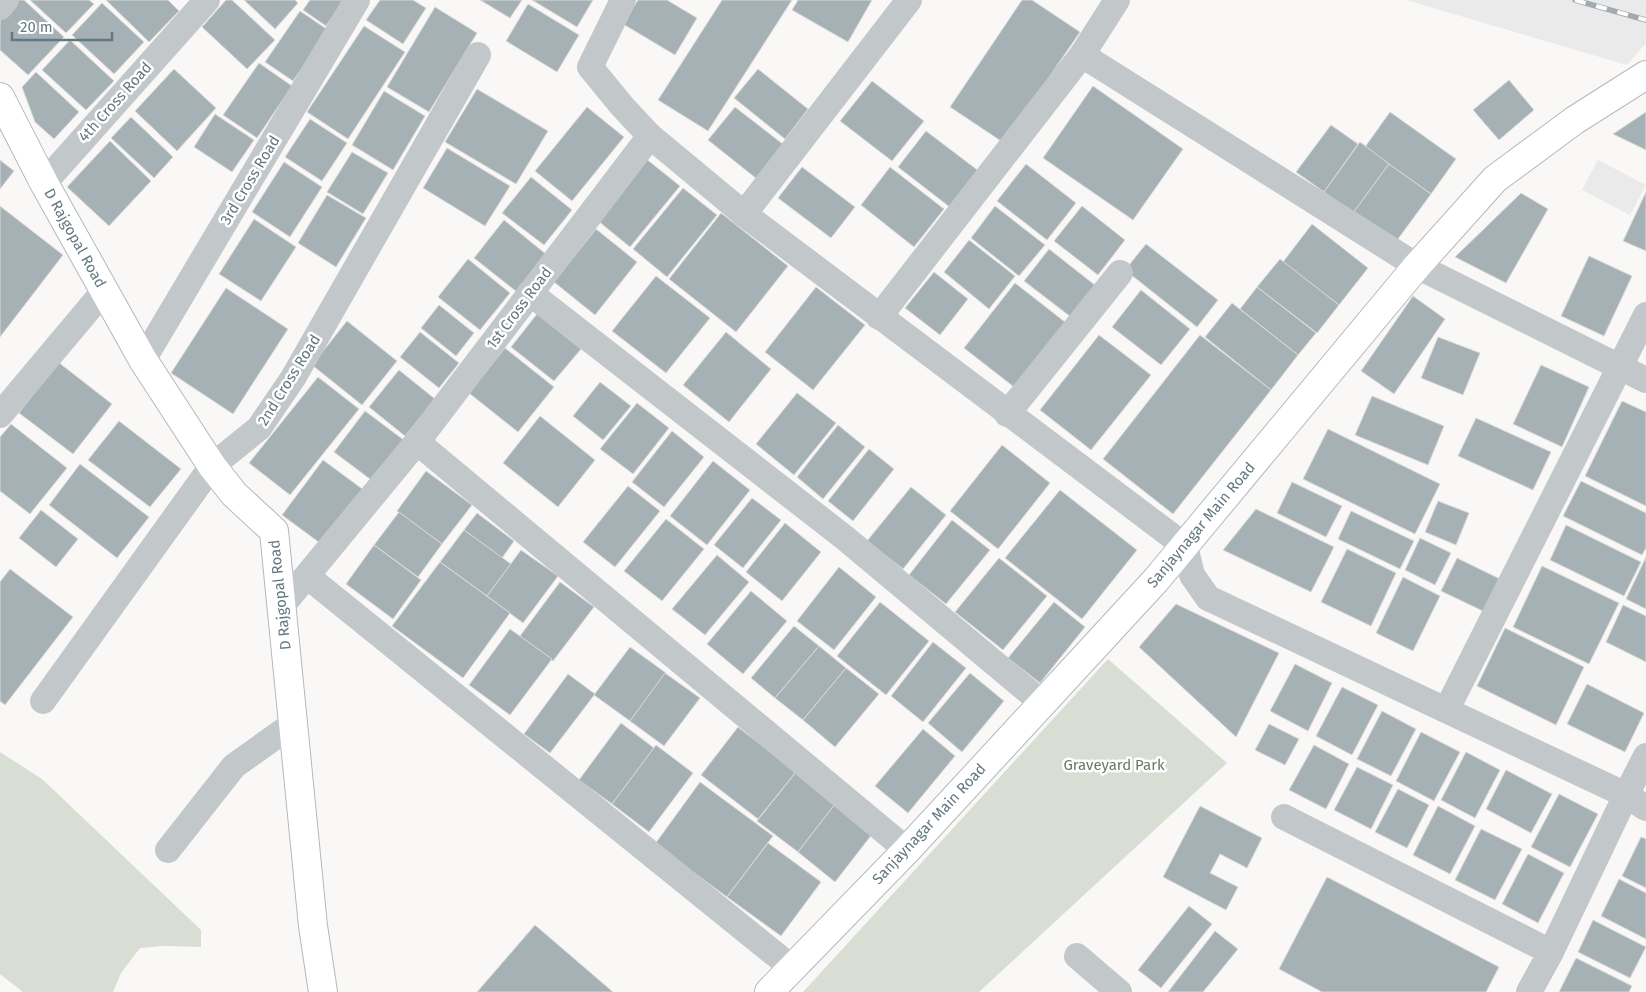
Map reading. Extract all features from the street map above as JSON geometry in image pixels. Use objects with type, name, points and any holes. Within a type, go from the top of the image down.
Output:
[{"type":"street","points":[[0,7],[6,0]]},
{"type":"street","name":"4th Cross Road","points":[[44,183],[207,0]]},
{"type":"street","name":"3rd Cross Road","points":[[143,360],[357,0]]},
{"type":"street","points":[[623,0],[590,67],[650,136],[744,214],[1007,414],[1185,546],[1192,575],[1208,598],[1447,709],[1636,801]]},
{"type":"street","points":[[744,214],[909,0]]},
{"type":"street","points":[[879,317],[1082,55],[1118,0]]},
{"type":"street","name":"2nd Cross Road","points":[[43,701],[212,466],[260,428],[293,378],[478,55]]},
{"type":"street","points":[[1082,55],[1417,266],[1622,366],[1646,380]]},
{"type":"street","name":"Sanjaynagar Main Road","points":[[769,992],[907,850],[1185,546],[1417,266],[1495,179],[1575,120],[1646,75]]},
{"type":"street","name":"D Rajgopal Road","points":[[0,97],[44,183],[143,360],[212,466],[234,494],[274,531],[312,926],[323,992]]},
{"type":"street","name":"1st Cross Road","points":[[281,607],[417,442],[650,136]]},
{"type":"street","points":[[1007,414],[1120,273]]},
{"type":"street","points":[[0,415],[104,291]]},
{"type":"street","points":[[530,293],[845,538],[1041,702]]},
{"type":"street","points":[[1447,709],[1622,366],[1646,315]]},
{"type":"street","points":[[417,442],[907,850]]},
{"type":"street","points":[[307,576],[792,968]]},
{"type":"street","points":[[168,850],[234,766],[293,724]]},
{"type":"street","points":[[1530,992],[1636,801],[1646,756]]},
{"type":"street","points":[[1284,817],[1551,952]]},
{"type":"street","points":[[1077,956],[1119,992]]},
{"type":"shaded area","points":[[1406,0],[1646,0],[1646,43],[1627,65]]},
{"type":"shaded area","points":[[1598,160],[1646,185],[1630,215],[1582,190]]},
{"type":"green space","name":"Graveyard Park","points":[[1108,659],[1227,763],[979,992],[803,992]]},
{"type":"green space","points":[[0,752],[42,779],[201,930],[201,947],[163,946],[140,948],[121,973],[113,992],[23,992],[0,974]]},
{"type":"building","points":[[19,0],[24,0],[64,37],[28,75],[0,50],[0,21]]},
{"type":"building","points":[[30,0],[89,0],[94,4],[66,33]]},
{"type":"building","points":[[106,0],[168,0],[179,11],[149,42]]},
{"type":"building","points":[[226,0],[232,0],[275,40],[247,69],[202,27]]},
{"type":"building","points":[[244,0],[295,0],[298,3],[275,29]]},
{"type":"building","points":[[310,0],[344,0],[326,26],[303,10]]},
{"type":"building","points":[[380,0],[413,0],[426,8],[403,44],[366,20]]},
{"type":"building","points":[[480,0],[522,0],[510,18]]},
{"type":"building","points":[[532,0],[593,0],[577,27]]},
{"type":"building","points":[[638,0],[667,0],[697,18],[675,55],[623,24]]},
{"type":"building","points":[[722,0],[792,0],[708,131],[658,100]]},
{"type":"building","points":[[798,0],[872,0],[848,42],[792,10]]},
{"type":"building","points":[[1022,0],[1032,0],[1080,32],[1004,143],[950,107]]},
{"type":"building","points":[[102,3],[144,42],[114,74],[72,35]]},
{"type":"building","points":[[528,4],[579,35],[557,72],[506,41]]},
{"type":"building","points":[[435,7],[477,33],[429,112],[387,87]]},
{"type":"building","points":[[300,11],[328,30],[293,81],[265,62]]},
{"type":"building","points":[[364,26],[405,52],[348,139],[307,112]]},
{"type":"building","points":[[70,40],[114,81],[86,110],[42,70]]},
{"type":"building","points":[[259,63],[292,86],[257,138],[223,115]]},
{"type":"building","points":[[174,69],[216,108],[177,151],[135,111]]},
{"type":"building","points":[[758,69],[808,109],[785,139],[734,98]]},
{"type":"building","points":[[36,72],[79,112],[54,139],[35,122],[22,87]]},
{"type":"building","points":[[1509,80],[1534,110],[1499,140],[1473,110]]},
{"type":"building","points":[[872,81],[924,121],[892,161],[840,121]]},
{"type":"building","points":[[1093,86],[1183,149],[1133,220],[1043,158]]},
{"type":"building","points":[[477,89],[548,131],[516,184],[445,142]]},
{"type":"building","points":[[384,91],[425,116],[393,170],[352,145]]},
{"type":"building","points":[[587,107],[624,137],[572,201],[535,171]]},
{"type":"building","points":[[735,107],[784,145],[757,179],[708,140]]},
{"type":"building","points":[[1390,112],[1456,159],[1431,194],[1365,147]]},
{"type":"building","points":[[1646,112],[1646,150],[1613,134]]},
{"type":"building","points":[[215,114],[254,140],[232,172],[194,147]]},
{"type":"building","points":[[131,117],[173,157],[154,178],[111,138]]},
{"type":"building","points":[[310,119],[347,143],[322,181],[285,157]]},
{"type":"building","points":[[1331,125],[1358,144],[1324,192],[1296,172]]},
{"type":"building","points":[[926,131],[980,172],[951,208],[898,167]]},
{"type":"building","points":[[110,141],[151,181],[109,226],[67,187]]},
{"type":"building","points":[[1360,142],[1389,164],[1353,213],[1324,192]]},
{"type":"building","points":[[447,148],[510,186],[485,226],[423,188]]},
{"type":"building","points":[[352,152],[388,173],[363,214],[327,192]]},
{"type":"building","points":[[645,158],[680,186],[630,247],[597,220]]},
{"type":"building","points":[[0,160],[14,171],[0,189]]},
{"type":"building","points":[[284,162],[322,187],[290,237],[252,212]]},
{"type":"building","points":[[1026,164],[1076,203],[1047,240],[997,201]]},
{"type":"building","points":[[1389,164],[1431,194],[1395,243],[1353,213]]},
{"type":"building","points":[[802,167],[855,207],[831,238],[778,198]]},
{"type":"building","points":[[890,167],[944,209],[914,247],[861,205]]},
{"type":"building","points":[[531,177],[572,210],[544,245],[502,213]]},
{"type":"building","points":[[683,188],[717,215],[667,277],[633,249]]},
{"type":"building","points":[[1646,192],[1646,251],[1623,241]]},
{"type":"building","points":[[1521,193],[1548,209],[1506,283],[1455,257]]},
{"type":"building","points":[[327,195],[366,218],[336,267],[298,243]]},
{"type":"building","points":[[0,206],[63,255],[0,337]]},
{"type":"building","points":[[995,206],[1045,245],[1019,276],[971,238]]},
{"type":"building","points":[[1082,206],[1125,240],[1098,275],[1054,241]]},
{"type":"building","points":[[721,213],[788,266],[736,332],[669,279]]},
{"type":"building","points":[[254,219],[296,247],[261,301],[219,274]]},
{"type":"building","points":[[504,220],[547,255],[517,292],[474,258]]},
{"type":"building","points":[[1312,224],[1368,268],[1339,305],[1283,262]]},
{"type":"building","points":[[596,229],[637,262],[595,315],[554,282]]},
{"type":"building","points":[[969,240],[1015,276],[989,309],[944,272]]},
{"type":"building","points":[[1146,244],[1218,300],[1197,327],[1125,270]]},
{"type":"building","points":[[1049,249],[1096,286],[1071,317],[1024,281]]},
{"type":"building","points":[[1589,256],[1632,276],[1604,336],[1561,316]]},
{"type":"building","points":[[468,259],[510,293],[480,330],[438,297]]},
{"type":"building","points":[[1280,259],[1339,305],[1317,333],[1257,287]]},
{"type":"building","points":[[934,272],[968,299],[940,335],[905,308]]},
{"type":"building","points":[[656,276],[710,318],[666,373],[612,331]]},
{"type":"building","points":[[1015,283],[1065,322],[1014,387],[964,348]]},
{"type":"building","points":[[816,287],[865,325],[813,390],[765,352]]},
{"type":"building","points":[[1257,287],[1316,333],[1298,355],[1240,309]]},
{"type":"building","points":[[226,288],[288,329],[233,414],[171,373]]},
{"type":"building","points":[[1141,290],[1190,329],[1161,365],[1112,327]]},
{"type":"building","points":[[1413,296],[1445,319],[1394,394],[1361,371]]},
{"type":"building","points":[[1232,303],[1298,355],[1271,390],[1205,337]]},
{"type":"building","points":[[439,305],[474,333],[456,356],[421,328]]},
{"type":"building","points":[[537,314],[581,349],[554,381],[511,347]]},
{"type":"building","points":[[347,321],[397,361],[362,405],[312,365]]},
{"type":"building","points":[[420,332],[459,363],[439,388],[400,357]]},
{"type":"building","points":[[726,332],[771,369],[729,422],[683,385]]},
{"type":"building","points":[[1099,335],[1151,375],[1091,450],[1040,410]]},
{"type":"building","points":[[1200,335],[1271,390],[1173,514],[1103,459]]},
{"type":"building","points":[[1438,337],[1480,353],[1463,395],[1421,378]]},
{"type":"building","points":[[505,348],[554,387],[518,432],[469,393]]},
{"type":"building","points":[[58,362],[112,404],[73,454],[19,413]]},
{"type":"building","points":[[1541,365],[1589,387],[1562,447],[1513,424]]},
{"type":"building","points":[[399,370],[435,399],[405,436],[369,407]]},
{"type":"building","points":[[318,377],[359,409],[290,495],[249,463]]},
{"type":"building","points":[[600,382],[631,406],[603,440],[573,416]]},
{"type":"building","points":[[797,393],[836,423],[794,475],[756,444]]},
{"type":"building","points":[[1372,396],[1444,426],[1428,465],[1355,435]]},
{"type":"building","points":[[1622,401],[1646,412],[1646,506],[1585,476]]},
{"type":"building","points":[[637,403],[669,428],[633,474],[600,449]]},
{"type":"building","points":[[365,411],[405,441],[374,482],[334,452]]},
{"type":"building","points":[[540,416],[595,460],[558,507],[503,463]]},
{"type":"building","points":[[1476,418],[1551,452],[1533,490],[1458,456]]},
{"type":"building","points":[[119,421],[181,469],[150,507],[88,460]]},
{"type":"building","points":[[11,424],[67,468],[30,514],[0,491],[0,437]]},
{"type":"building","points":[[838,425],[865,447],[823,499],[797,477]]},
{"type":"building","points":[[1328,429],[1440,484],[1415,534],[1303,479]]},
{"type":"building","points":[[672,431],[704,457],[664,507],[632,482]]},
{"type":"building","points":[[1002,445],[1050,483],[998,549],[950,511]]},
{"type":"building","points":[[869,449],[894,469],[853,521],[828,501]]},
{"type":"building","points":[[323,460],[365,491],[324,546],[282,515]]},
{"type":"building","points":[[713,461],[750,490],[707,545],[670,516]]},
{"type":"building","points":[[80,464],[149,517],[117,558],[49,505]]},
{"type":"building","points":[[426,471],[472,505],[442,544],[397,511]]},
{"type":"building","points":[[1581,481],[1646,513],[1646,548],[1642,555],[1563,516]]},
{"type":"building","points":[[1292,482],[1342,506],[1326,537],[1277,513]]},
{"type":"building","points":[[628,486],[660,511],[615,567],[583,542]]},
{"type":"building","points":[[911,487],[946,515],[903,569],[867,541]]},
{"type":"building","points":[[1060,490],[1137,550],[1082,619],[1005,558]]},
{"type":"building","points":[[752,498],[781,520],[743,568],[714,545]]},
{"type":"building","points":[[1438,501],[1469,513],[1456,545],[1425,532]]},
{"type":"building","points":[[1256,509],[1334,547],[1311,592],[1223,550]]},
{"type":"building","points":[[41,510],[78,539],[56,567],[19,538]]},
{"type":"building","points":[[1351,511],[1414,541],[1400,569],[1338,539]]},
{"type":"building","points":[[399,512],[442,544],[418,577],[374,545]]},
{"type":"building","points":[[477,513],[514,541],[502,558],[464,530]]},
{"type":"building","points":[[666,519],[704,549],[662,601],[624,571]]},
{"type":"building","points":[[952,520],[990,550],[946,604],[909,575]]},
{"type":"building","points":[[785,523],[821,552],[782,601],[746,572]]},
{"type":"building","points":[[1566,525],[1641,562],[1624,596],[1550,560]]},
{"type":"building","points":[[464,530],[511,564],[487,596],[440,562]]},
{"type":"building","points":[[1420,538],[1451,553],[1435,585],[1405,570]]},
{"type":"building","points":[[374,545],[421,580],[393,619],[346,584]]},
{"type":"building","points":[[1347,549],[1396,573],[1371,626],[1321,602]]},
{"type":"building","points":[[521,550],[558,576],[523,623],[487,596]]},
{"type":"building","points":[[717,555],[749,582],[705,635],[672,609]]},
{"type":"building","points":[[1646,557],[1646,609],[1626,599]]},
{"type":"building","points":[[999,558],[1047,596],[1003,650],[955,612]]},
{"type":"building","points":[[1457,558],[1500,579],[1485,612],[1441,591]]},
{"type":"building","points":[[440,562],[510,613],[463,678],[392,626]]},
{"type":"building","points":[[1542,566],[1619,603],[1589,664],[1513,627]]},
{"type":"building","points":[[839,567],[876,597],[834,650],[797,621]]},
{"type":"building","points":[[10,569],[73,617],[5,705],[0,701],[0,582]]},
{"type":"building","points":[[1403,577],[1440,596],[1413,651],[1376,633]]},
{"type":"building","points":[[560,582],[594,607],[553,661],[520,636]]},
{"type":"building","points":[[751,591],[787,621],[743,674],[707,644]]},
{"type":"building","points":[[880,602],[929,641],[886,695],[837,656]]},
{"type":"building","points":[[1054,602],[1085,627],[1040,683],[1008,658]]},
{"type":"building","points":[[1176,604],[1279,653],[1236,737],[1139,647]]},
{"type":"building","points":[[1623,605],[1646,616],[1646,662],[1606,642]]},
{"type":"building","points":[[794,626],[819,646],[775,698],[751,678]]},
{"type":"building","points":[[1505,628],[1584,667],[1556,725],[1477,686]]},
{"type":"building","points":[[510,629],[552,659],[510,715],[469,685]]},
{"type":"building","points":[[933,642],[966,668],[923,722],[891,696]]},
{"type":"building","points":[[819,646],[846,668],[803,720],[775,698]]},
{"type":"building","points":[[630,647],[666,673],[630,721],[594,695]]},
{"type":"building","points":[[1295,664],[1332,683],[1308,731],[1270,711]]},
{"type":"building","points":[[846,668],[879,694],[835,747],[803,720]]},
{"type":"building","points":[[665,673],[700,698],[664,746],[630,721]]},
{"type":"building","points":[[970,673],[1004,701],[962,752],[928,723]]},
{"type":"building","points":[[568,674],[595,694],[550,753],[524,734]]},
{"type":"building","points":[[1587,684],[1644,713],[1625,752],[1567,724]]},
{"type":"building","points":[[1342,687],[1378,705],[1352,755],[1316,736]]},
{"type":"building","points":[[1382,711],[1416,729],[1391,776],[1357,759]]},
{"type":"building","points":[[621,723],[654,748],[612,804],[579,780]]},
{"type":"building","points":[[1269,724],[1299,739],[1285,765],[1255,750]]},
{"type":"building","points":[[738,727],[796,772],[758,819],[701,775]]},
{"type":"building","points":[[923,729],[955,756],[908,813],[875,786]]},
{"type":"building","points":[[1421,732],[1460,752],[1434,801],[1396,781]]},
{"type":"building","points":[[656,745],[693,773],[649,832],[612,804]]},
{"type":"building","points":[[1314,745],[1349,764],[1326,809],[1289,790]]},
{"type":"building","points":[[1466,752],[1500,770],[1475,818],[1441,800]]},
{"type":"building","points":[[1357,767],[1393,785],[1371,829],[1334,810]]},
{"type":"building","points":[[1506,770],[1552,794],[1531,833],[1486,809]]},
{"type":"building","points":[[796,772],[836,803],[798,852],[757,821]]},
{"type":"building","points":[[700,782],[773,836],[727,897],[655,844]]},
{"type":"building","points":[[1398,789],[1429,805],[1407,848],[1375,832]]},
{"type":"building","points":[[1559,794],[1598,814],[1570,867],[1531,847]]},
{"type":"building","points":[[835,804],[873,833],[835,882],[798,852]]},
{"type":"building","points":[[1200,806],[1262,838],[1247,868],[1220,854],[1210,873],[1238,887],[1226,910],[1163,877]]},
{"type":"building","points":[[1438,806],[1475,826],[1450,874],[1413,855]]},
{"type":"building","points":[[1481,829],[1522,849],[1495,900],[1455,880]]},
{"type":"building","points":[[1641,837],[1646,839],[1646,888],[1622,876]]},
{"type":"building","points":[[768,843],[821,882],[781,936],[727,897]]},
{"type":"building","points":[[1528,854],[1564,873],[1538,923],[1502,904]]},
{"type":"building","points":[[1327,877],[1499,967],[1486,992],[1322,992],[1279,969]]},
{"type":"building","points":[[1619,879],[1646,893],[1646,939],[1601,916]]},
{"type":"building","points":[[1189,906],[1212,924],[1161,988],[1138,970]]},
{"type":"building","points":[[1593,920],[1646,947],[1630,978],[1578,952]]},
{"type":"building","points":[[535,925],[613,992],[477,992]]},
{"type":"building","points":[[1215,931],[1238,949],[1203,992],[1168,992]]},
{"type":"building","points":[[1576,958],[1632,986],[1629,992],[1559,992]]},
{"type":"railway","points":[[1575,0],[1646,20]]}]
